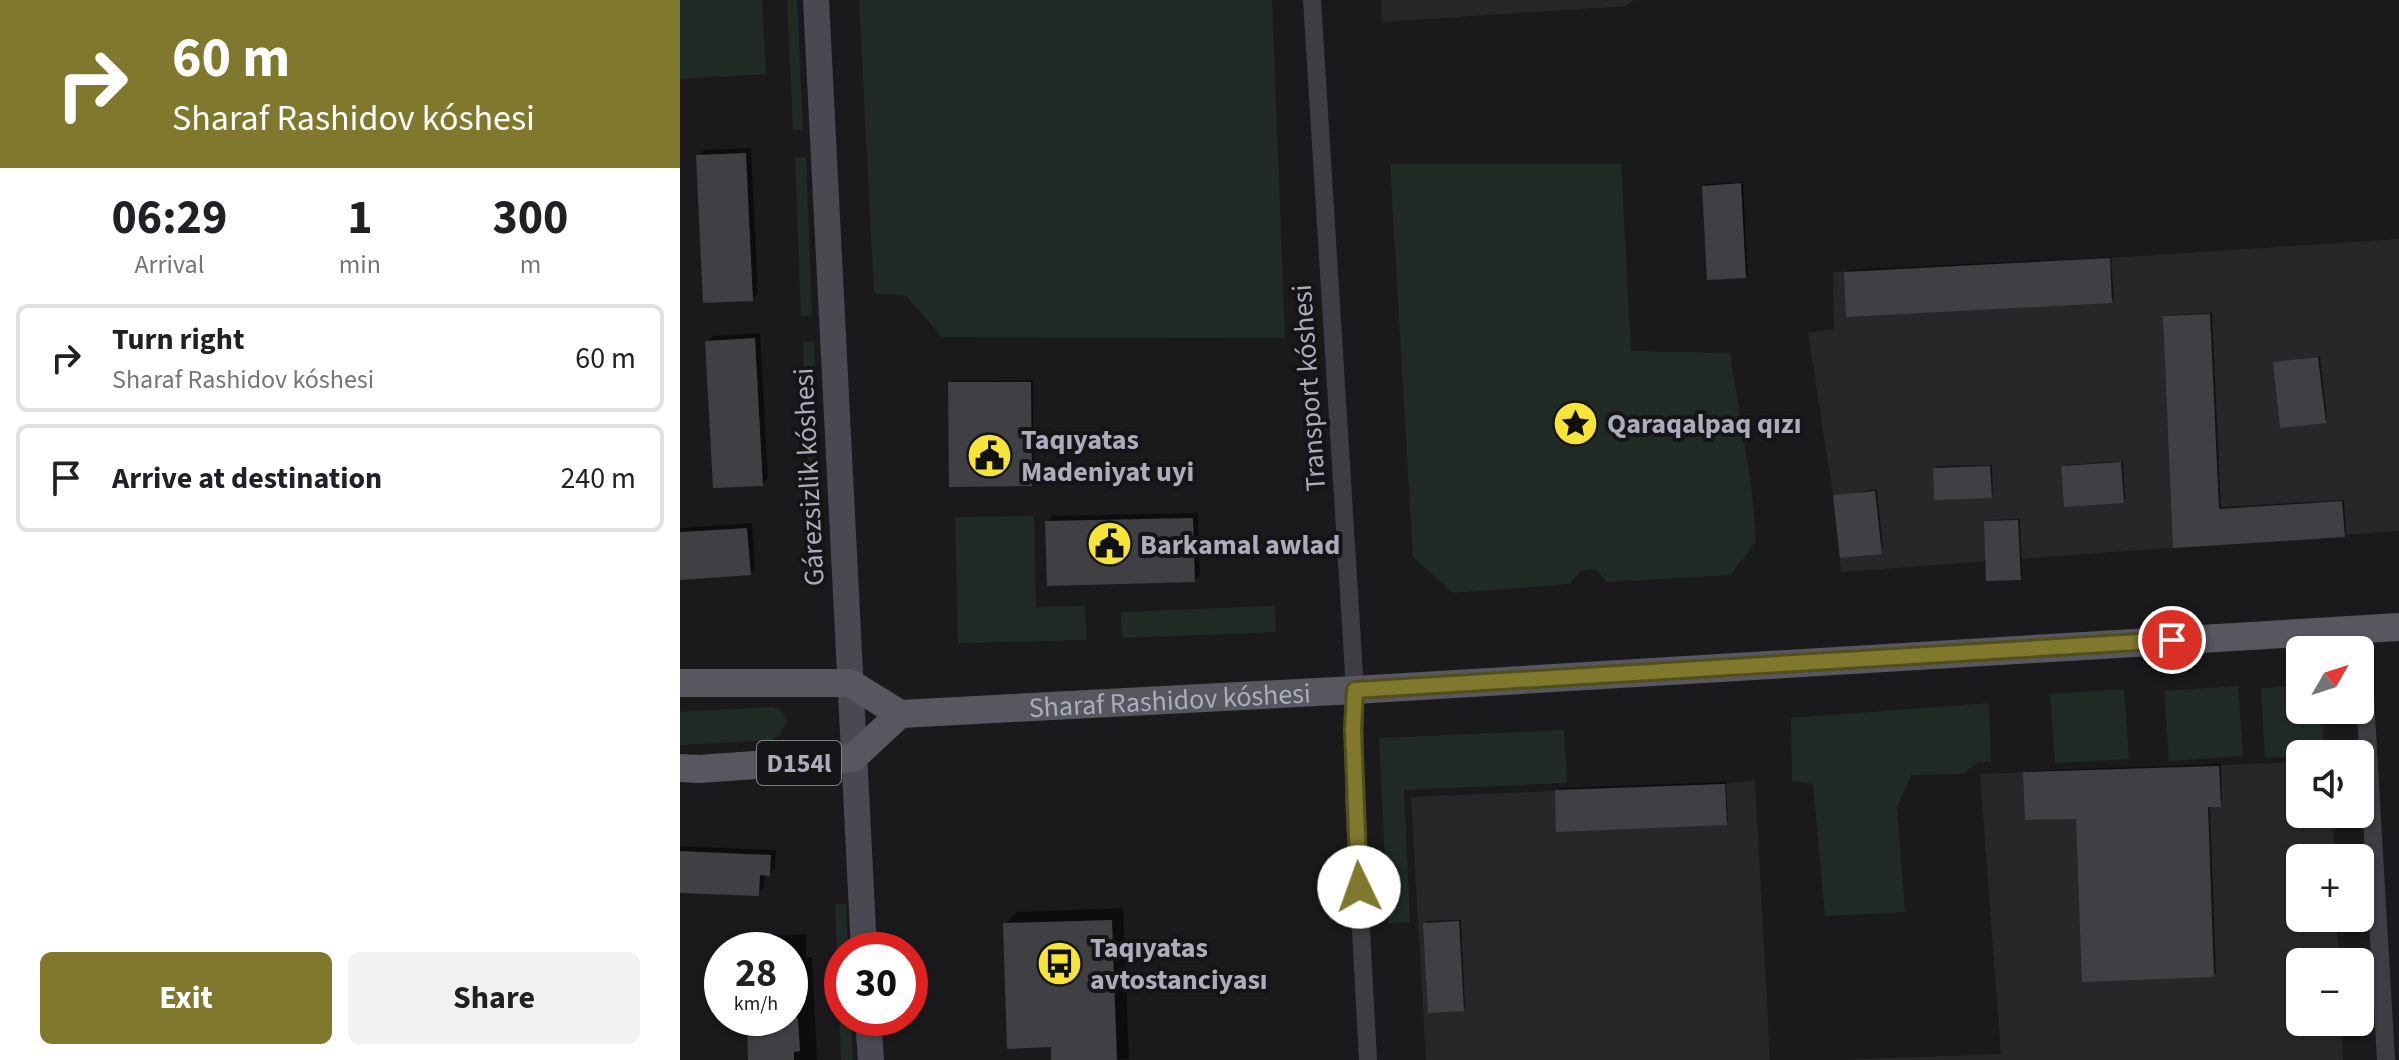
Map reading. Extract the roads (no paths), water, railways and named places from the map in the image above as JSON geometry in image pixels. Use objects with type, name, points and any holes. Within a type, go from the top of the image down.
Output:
[{"type":"main road","name":"Sharaf Rashidov kóshesi","points":[[900,714],[1355,690],[2399,627]]},
{"type":"main road","points":[[680,683],[850,683],[900,714]]},
{"type":"main road","name":"D154l","points":[[680,768],[853,758],[900,714]]},
{"type":"street","name":"Gárezsizlik kóshesi","points":[[816,0],[863,932]]},
{"type":"street","name":"Transport kóshesi","points":[[1312,0],[1355,690],[1354,800],[1368,1060]]},
{"type":"street","points":[[2361,629],[2386,1060]]},
{"type":"street","points":[[869,1036],[871,1060]]},
{"type":"place","name":"Qaraqalpaq qızı","points":[[1576,423]]},
{"type":"place","name":"Taqıyatas Madeniyat uyi","points":[[990,455]]},
{"type":"place","name":"Barkamal awlad","points":[[1109,544]]},
{"type":"place","name":"Taqıyatas avtostanciyası","points":[[1059,963]]}]
